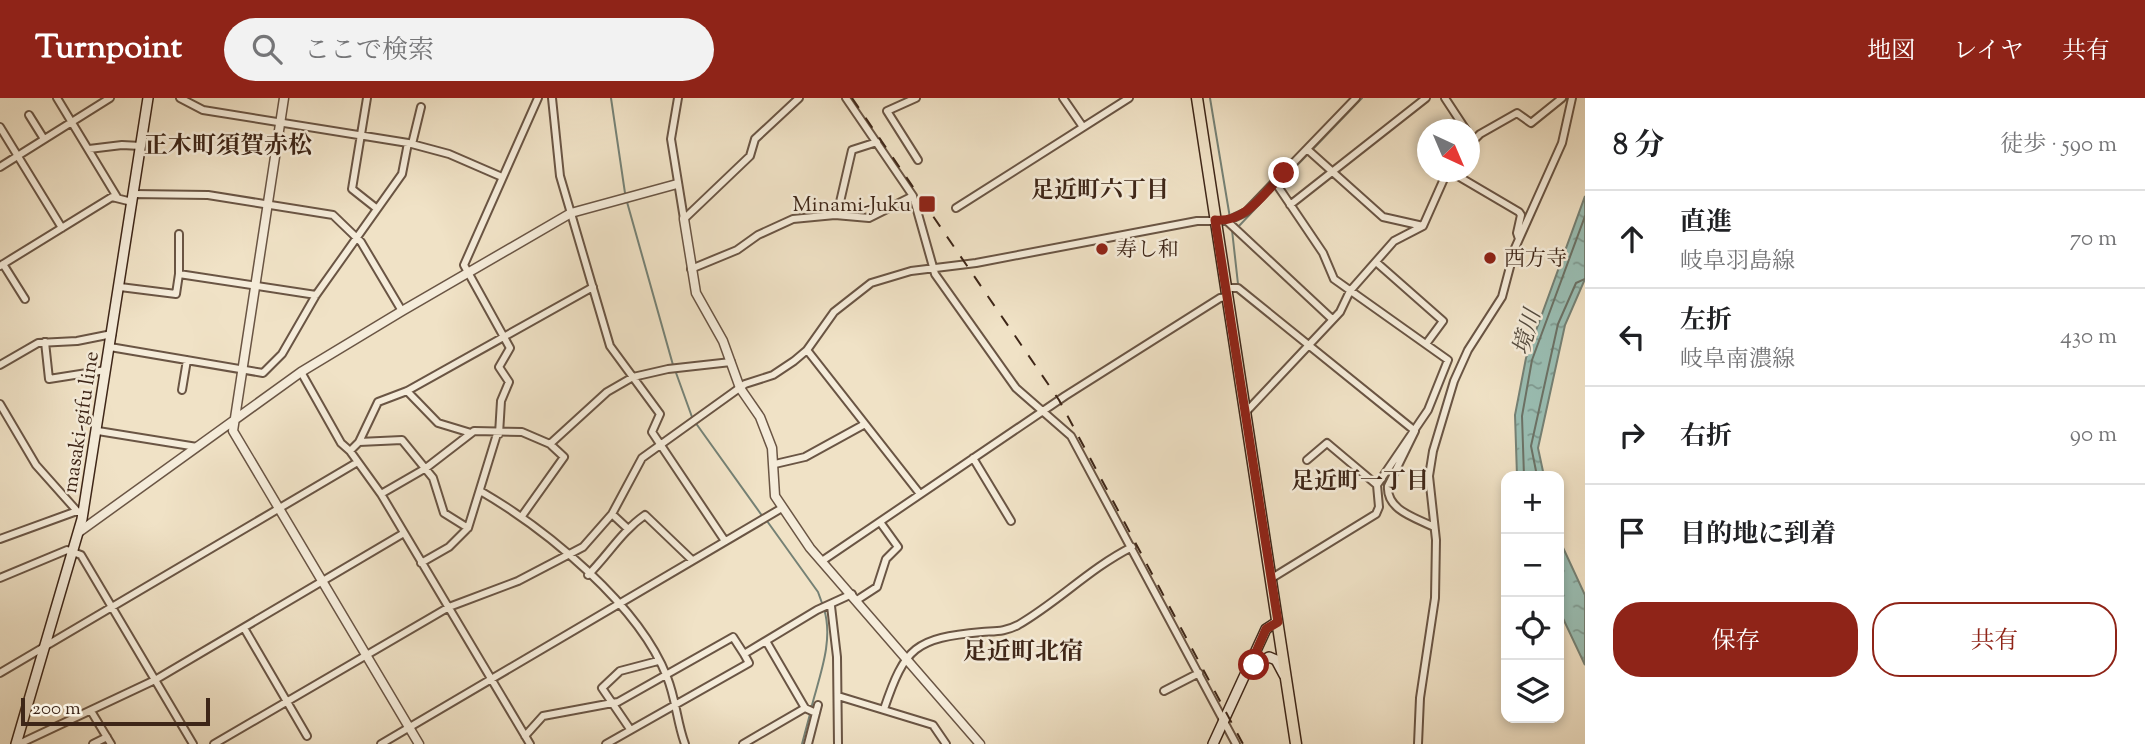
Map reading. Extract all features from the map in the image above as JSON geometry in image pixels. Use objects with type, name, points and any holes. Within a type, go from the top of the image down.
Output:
[{"type":"main road","name":"masaki-gifu line","points":[[18,744],[79,532],[80,512],[98,431],[148,98]]},
{"type":"main road","points":[[1197,98],[1296,744]]},
{"type":"main road","points":[[1213,744],[1266,629],[1278,622]]},
{"type":"main road","points":[[1248,670],[1269,657],[1280,666],[1287,683]]},
{"type":"street","points":[[57,98],[117,197]]},
{"type":"street","points":[[0,167],[110,98]]},
{"type":"street","points":[[180,98],[203,110],[410,143],[449,154],[502,177]]},
{"type":"street","points":[[284,98],[233,431],[419,744]]},
{"type":"street","points":[[367,98],[352,189],[376,208]]},
{"type":"street","points":[[421,563],[449,547],[468,528],[498,434],[501,401],[509,382],[499,367],[510,348],[464,265],[538,98]]},
{"type":"street","points":[[552,98],[560,176],[610,346],[660,414],[652,432],[724,541]]},
{"type":"street","points":[[678,98],[671,139],[691,269],[702,308],[716,328],[740,388],[760,417],[772,448],[775,464],[774,486],[782,508],[822,561],[980,744]]},
{"type":"street","points":[[684,219],[750,156],[755,139],[799,98]]},
{"type":"street","points":[[846,98],[913,197],[933,267],[1016,388],[1071,436],[1236,744]]},
{"type":"street","points":[[916,98],[887,111],[918,160]]},
{"type":"street","points":[[1063,98],[1083,127]]},
{"type":"street","points":[[956,208],[1129,98]]},
{"type":"street","points":[[214,744],[449,607],[519,580],[583,547],[612,514],[642,458],[740,388],[773,375],[807,350],[834,312],[870,284],[933,267],[976,263],[1197,220],[1227,221],[1246,212],[1356,98]]},
{"type":"street","points":[[1290,205],[1426,98]]},
{"type":"street","points":[[1445,98],[1459,119]]},
{"type":"street","points":[[1480,135],[1517,113],[1531,123],[1562,98]]},
{"type":"street","points":[[1418,744],[1420,698],[1435,598],[1434,527],[1429,475],[1443,415],[1468,350],[1502,297],[1519,239],[1562,144],[1572,98]]},
{"type":"street","points":[[110,347],[263,373],[282,354],[316,295],[355,236],[402,174],[421,107]]},
{"type":"street","points":[[29,115],[44,139]]},
{"type":"street","points":[[0,127],[62,228]]},
{"type":"street","points":[[837,215],[852,150],[877,142]]},
{"type":"street","points":[[89,149],[141,146]]},
{"type":"street","points":[[1307,149],[1382,217],[1423,226]]},
{"type":"street","points":[[1272,578],[1376,514],[1379,507],[1377,485],[1428,410],[1448,360],[1334,279],[1323,253],[1275,182]]},
{"type":"street","points":[[1245,413],[1332,319],[1349,298],[1350,291],[1399,237],[1423,226],[1444,182]]},
{"type":"street","points":[[1466,182],[1519,212],[1519,239]]},
{"type":"street","points":[[79,532],[301,372],[402,311],[571,213],[677,184]]},
{"type":"street","points":[[25,299],[1,265],[62,228],[117,197],[208,195],[333,215],[355,236],[402,311]]},
{"type":"street","points":[[691,269],[737,250],[758,235],[793,219],[837,215],[869,218],[913,197]]},
{"type":"street","points":[[1227,221],[1332,319]]},
{"type":"street","points":[[120,287],[176,294],[179,234]]},
{"type":"street","points":[[1376,262],[1443,321],[1426,344]]},
{"type":"street","points":[[179,274],[316,295]]},
{"type":"street","points":[[350,451],[359,442],[378,402],[407,391],[593,287]]},
{"type":"street","points":[[822,561],[1043,411],[1226,293],[1238,288],[1415,431]]},
{"type":"street","points":[[0,365],[38,343],[77,341],[112,334]]},
{"type":"street","points":[[45,342],[49,379],[106,370]]},
{"type":"street","points":[[807,350],[919,494]]},
{"type":"street","points":[[182,390],[187,359]]},
{"type":"street","points":[[550,444],[607,392],[633,377],[668,369],[731,362]]},
{"type":"street","points":[[301,372],[341,443],[350,451],[356,463],[381,494],[490,681],[530,744]]},
{"type":"street","points":[[407,391],[438,423],[471,433]]},
{"type":"street","points":[[0,404],[36,465],[80,512],[0,540]]},
{"type":"street","points":[[775,464],[804,457],[865,424]]},
{"type":"street","points":[[98,431],[197,447]]},
{"type":"street","points":[[381,494],[426,468],[474,431],[498,434],[522,432],[550,444],[564,457],[522,516]]},
{"type":"street","points":[[1415,431],[1388,486],[1387,494],[1392,504],[1434,527]]},
{"type":"street","points":[[359,442],[402,440],[426,468],[444,513],[468,528]]},
{"type":"street","points":[[1307,460],[1327,443],[1377,485]]},
{"type":"street","points":[[973,458],[1011,521]]},
{"type":"street","points":[[0,673],[356,463]]},
{"type":"street","points":[[481,492],[522,516],[620,603],[667,676],[685,744]]},
{"type":"street","points":[[381,744],[782,508]]},
{"type":"street","points":[[612,514],[627,528]]},
{"type":"street","points":[[588,575],[610,553],[627,528],[645,515],[692,560]]},
{"type":"street","points":[[744,654],[817,610],[877,587],[886,559],[898,547],[880,522]]},
{"type":"street","points":[[18,744],[155,680],[404,533]]},
{"type":"street","points":[[884,709],[901,664],[936,638],[1009,630],[1054,601],[1105,561],[1132,547]]},
{"type":"street","points":[[0,578],[67,550],[81,555],[193,744]]},
{"type":"street","points":[[831,606],[838,696],[838,744]]},
{"type":"street","points":[[244,628],[307,736]]},
{"type":"street","points":[[525,736],[543,716],[611,704],[667,676],[733,637],[749,663],[606,744]]},
{"type":"street","points":[[766,641],[805,708],[816,713]]},
{"type":"street","points":[[631,729],[602,688],[605,681],[620,671],[658,661]]},
{"type":"street","points":[[1164,691],[1199,673]]},
{"type":"street","points":[[838,696],[933,725],[946,744]]},
{"type":"street","points":[[808,744],[818,705]]},
{"type":"street","points":[[743,744],[805,708]]},
{"type":"street","points":[[92,711],[111,744]]},
{"type":"street","points":[[93,744],[107,737]]},
{"type":"water","points":[[1585,196],[1585,279],[1565,325],[1538,448],[1543,471],[1517,471],[1515,415],[1526,358]]},
{"type":"water","points":[[1564,550],[1585,595],[1585,665],[1564,621]]},
{"type":"waterway","points":[[611,98],[625,193]]},
{"type":"waterway","points":[[1210,98],[1230,218]]},
{"type":"waterway","points":[[1313,149],[1362,98]]},
{"type":"waterway","points":[[1279,184],[1309,153]]},
{"type":"waterway","points":[[1238,227],[1275,188]]},
{"type":"waterway","points":[[627,202],[673,365]]},
{"type":"waterway","points":[[1232,230],[1238,284]]},
{"type":"waterway","points":[[675,370],[692,417]]},
{"type":"waterway","points":[[695,422],[763,517]]},
{"type":"waterway","points":[[767,521],[818,592],[822,603]]},
{"type":"waterway","points":[[811,709],[826,646],[827,621],[824,609]]},
{"type":"waterway","points":[[802,744],[810,714]]},
{"type":"railway","points":[[852,98],[1059,400],[1243,744]]},
{"type":"place","name":"Minami-Juku","points":[[927,204]]},
{"type":"place","name":"寿し和","points":[[1102,249]]},
{"type":"place","name":"西方寺","points":[[1490,258]]},
{"type":"district","name":"正木町須賀赤松","points":[[228,145]]},
{"type":"district","name":"足近町六丁目","points":[[1100,189]]},
{"type":"district","name":"足近町一丁目","points":[[1360,480]]},
{"type":"district","name":"足近町北宿","points":[[1023,651]]},
{"type":"route","points":[[1254,665],[1248,670],[1266,629],[1278,622],[1215,220],[1227,221],[1239,217],[1284,173]]},
{"type":"water label","name":"境川","points":[[1526,332]]}]
